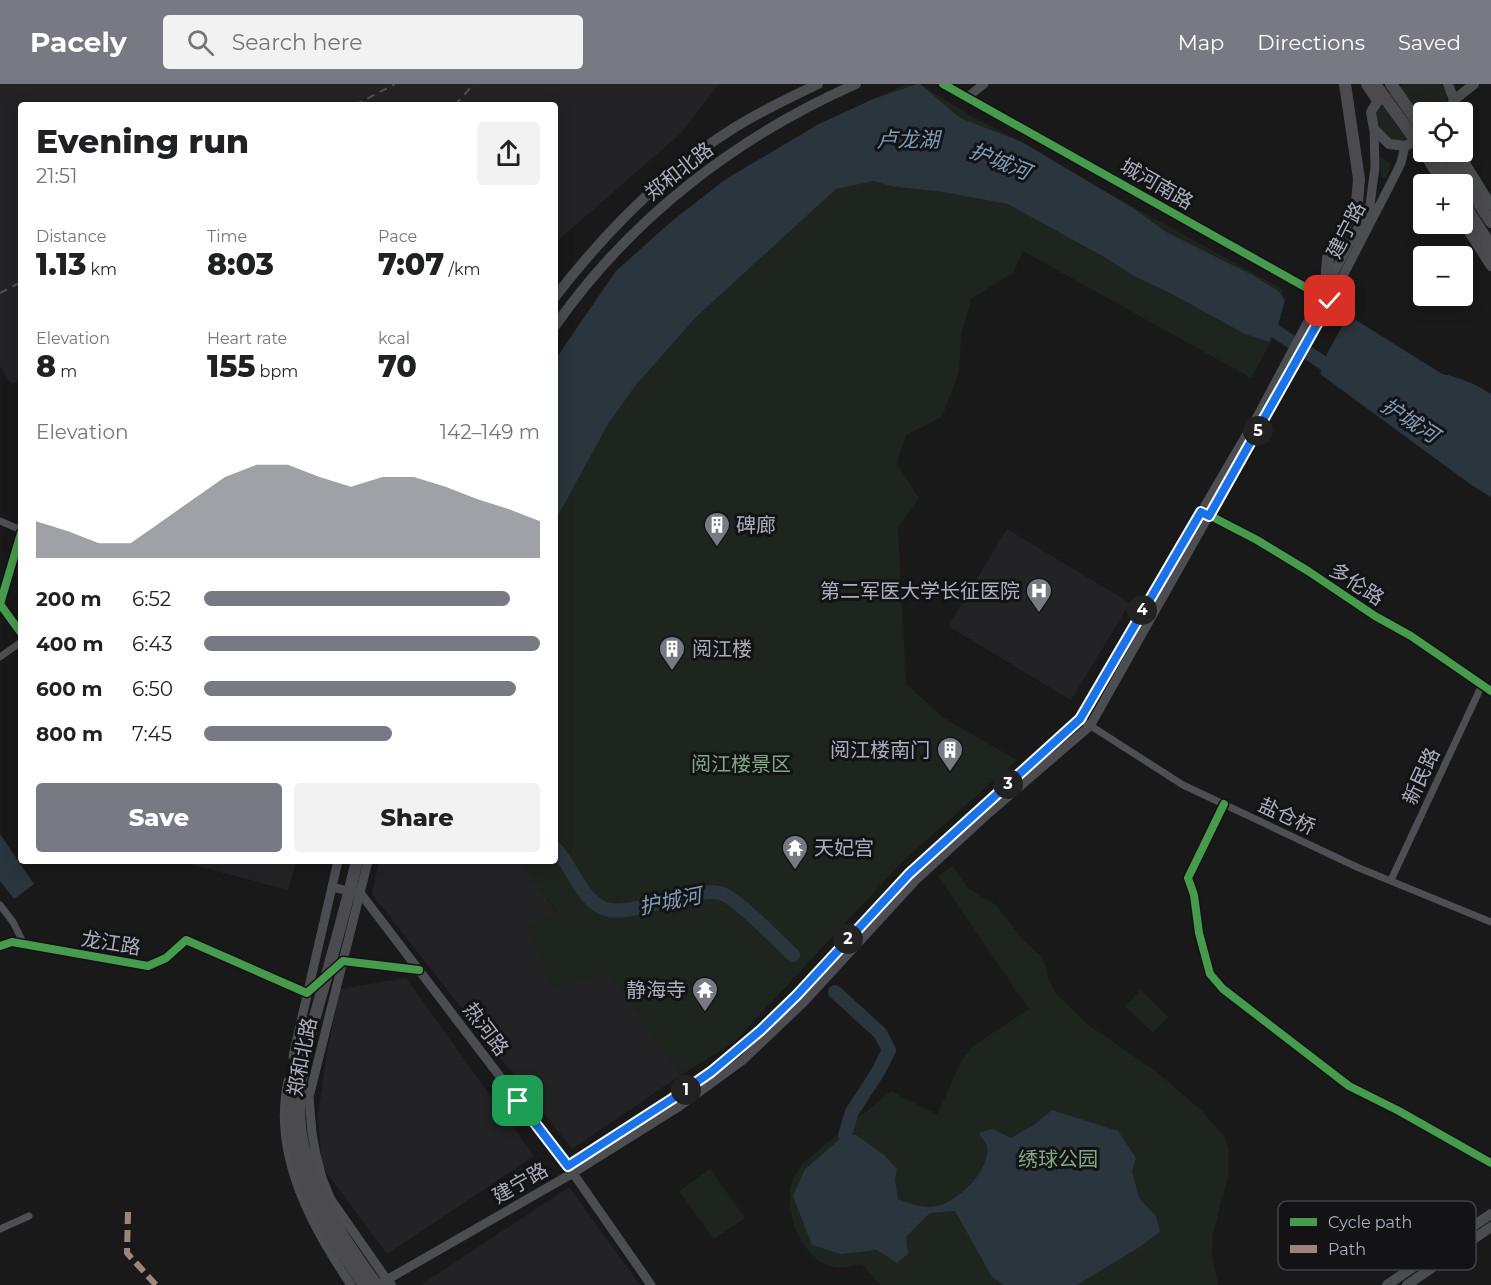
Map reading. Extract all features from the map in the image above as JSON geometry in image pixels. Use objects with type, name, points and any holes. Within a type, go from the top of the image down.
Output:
[{"type":"highway","points":[[1321,295],[1328,258],[1357,203],[1359,179],[1345,84]]},
{"type":"highway","points":[[1367,84],[1378,100]]},
{"type":"highway","points":[[1375,84],[1436,174]]},
{"type":"highway","points":[[1383,84],[1413,135]]},
{"type":"highway","points":[[1394,84],[1413,106]]},
{"type":"highway","points":[[1394,84],[1413,114]]},
{"type":"highway","points":[[1452,162],[1491,222]]},
{"type":"highway","points":[[1473,207],[1491,235]]},
{"type":"highway","points":[[1473,218],[1491,246]]},
{"type":"highway","points":[[1473,231],[1491,258]]},
{"type":"highway","points":[[348,864],[296,1066],[290,1123],[300,1173],[310,1199],[338,1248],[364,1285]]},
{"type":"highway","points":[[356,864],[312,1030],[300,1093],[300,1119],[303,1143],[319,1194],[331,1218],[383,1284]]},
{"type":"main road","name":"郑和北路","points":[[558,293],[613,228],[699,152],[738,126],[818,84]]},
{"type":"main road","name":"郑和北路","points":[[558,322],[591,278],[666,202],[747,142],[789,117],[856,84]]},
{"type":"main road","name":"城河南路","points":[[943,84],[1330,301]]},
{"type":"main road","points":[[966,98],[984,84]]},
{"type":"main road","points":[[1394,84],[1380,96],[1371,112],[1374,129],[1389,144],[1413,142]]},
{"type":"main road","points":[[1448,84],[1454,100],[1474,84]]},
{"type":"main road","name":"建宁路","points":[[1291,364],[1321,295],[1370,205],[1375,167],[1374,129]]},
{"type":"main road","name":"建宁路","points":[[383,1284],[570,1169],[677,1108],[743,1060],[804,1002],[924,873],[989,813],[1090,726],[1205,514],[1330,301],[1377,206],[1401,163],[1413,147]]},
{"type":"main road","points":[[1464,162],[1491,206]]},
{"type":"main road","points":[[1470,234],[1491,266]]},
{"type":"main road","name":"建宁路","points":[[570,1169],[711,1072],[761,1030],[797,995],[909,874],[1080,719],[1205,514]]},
{"type":"main road","name":"郑和北路","points":[[337,864],[285,1095],[284,1123],[290,1161],[309,1216],[331,1256],[351,1285]]},
{"type":"main road","name":"郑和北路","points":[[367,864],[309,1097],[312,1134],[322,1178],[330,1198],[383,1284]]},
{"type":"main road","points":[[333,887],[360,894]]},
{"type":"main road","name":"热河路","points":[[360,894],[570,1169],[651,1285]]},
{"type":"main road","name":"龙江路","points":[[0,946],[12,942],[148,966],[166,958],[186,940],[307,993]]},
{"type":"main road","points":[[1476,1224],[1491,1214]]},
{"type":"main road","points":[[1476,1237],[1491,1227]]},
{"type":"main road","points":[[1387,1285],[1409,1270]]},
{"type":"main road","points":[[1407,1285],[1429,1270]]},
{"type":"street","name":"多伦路","points":[[1205,514],[1257,540],[1308,571],[1375,616],[1411,636],[1491,691]]},
{"type":"street","points":[[0,521],[18,530]]},
{"type":"street","points":[[18,542],[0,604],[18,629]]},
{"type":"street","points":[[0,657],[18,644]]},
{"type":"street","name":"新民路","points":[[1391,880],[1482,685]]},
{"type":"street","name":"盐仓桥","points":[[1080,719],[1183,785],[1359,868],[1491,922]]},
{"type":"street","points":[[1224,804],[1188,878],[1194,895],[1199,933],[1210,974],[1245,1008],[1348,1086],[1399,1111],[1491,1162]]},
{"type":"street","points":[[0,905],[13,922],[24,944]]},
{"type":"street","points":[[307,993],[343,961],[419,970]]},
{"type":"street","points":[[0,1229],[29,1216]]},
{"type":"shaded area","points":[[0,84],[719,84],[680,134],[558,240],[558,102],[18,102],[18,382],[11,384],[0,366]]},
{"type":"shaded area","name":"第二军医大学长征医院","points":[[1007,529],[1130,603],[1071,700],[948,626]]},
{"type":"shaded area","points":[[189,864],[295,864],[288,890]]},
{"type":"shaded area","points":[[378,864],[525,864],[557,914],[610,971],[681,1075],[572,1149],[372,894]]},
{"type":"shaded area","points":[[406,978],[534,1156],[387,1254],[322,1166],[318,1115],[326,1058],[340,989]]},
{"type":"shaded area","points":[[569,1187],[640,1285],[421,1285]]},
{"type":"green space","name":"阅江楼景区","points":[[920,84],[967,114],[1022,142],[1097,187],[1282,289],[1282,312],[1274,335],[1251,378],[1023,251],[1013,273],[971,299],[961,336],[959,372],[942,417],[906,435],[897,464],[919,498],[898,527],[906,683],[942,717],[1017,760],[905,859],[734,1042],[681,1075],[610,971],[552,988],[528,927],[557,913],[525,864],[558,864],[558,356],[616,271],[672,221],[726,179],[819,124],[904,85]]},
{"type":"green space","points":[[1404,84],[1441,84],[1447,102],[1413,102],[1413,137],[1394,140],[1383,132],[1376,116],[1382,100]]},
{"type":"green space","points":[[1380,156],[1391,164],[1387,178],[1381,177]]},
{"type":"green space","name":"绣球公园","points":[[952,866],[969,889],[996,905],[1023,940],[1040,955],[1056,994],[1087,1024],[1154,1070],[1203,1112],[1224,1136],[1229,1149],[1229,1173],[1213,1233],[1212,1254],[1218,1285],[880,1285],[862,1264],[834,1267],[812,1255],[803,1244],[792,1218],[790,1191],[793,1179],[803,1163],[891,1091],[937,1115],[961,1061],[973,1046],[1029,1009],[938,876]]},
{"type":"green space","points":[[1141,990],[1168,1017],[1153,1033],[1125,1006]]},
{"type":"green space","points":[[710,1169],[745,1218],[714,1239],[679,1191]]},
{"type":"water","name":"卢龙湖","points":[[920,84],[960,118],[1022,142],[1133,208],[1166,232],[1252,275],[1278,291],[1285,300],[1279,322],[1269,342],[1245,334],[1136,277],[1008,204],[943,192],[891,186],[874,181],[836,189],[696,317],[635,386],[608,424],[558,516],[558,356],[616,271],[672,221],[726,179],[819,124],[871,100]]},
{"type":"water","points":[[1348,315],[1442,374],[1467,381],[1491,394],[1491,497],[1320,374],[1323,367],[1321,365]]},
{"type":"water","points":[[0,834],[18,860],[18,864],[20,864],[34,884],[14,899],[0,881]]},
{"type":"water","points":[[1052,1110],[1118,1131],[1136,1158],[1132,1171],[1139,1198],[1156,1216],[1160,1232],[1077,1285],[1004,1285],[992,1277],[955,1211],[930,1213],[906,1237],[908,1254],[897,1263],[877,1250],[841,1254],[812,1245],[793,1196],[805,1169],[845,1135],[856,1135],[884,1155],[897,1169],[895,1180],[898,1199],[915,1205],[932,1207],[944,1204],[959,1195],[980,1172],[985,1163],[987,1146],[979,1133],[992,1129],[1011,1138],[1035,1124]]},
{"type":"waterway","name":"护城河","points":[[1260,321],[1337,372]]},
{"type":"waterway","name":"护城河","points":[[558,852],[586,894],[599,906],[610,910],[624,910],[691,894],[720,893],[736,902],[793,955]]},
{"type":"waterway","points":[[835,992],[880,1033],[889,1050],[878,1072],[852,1112],[845,1135]]},
{"type":"railway","points":[[361,102],[395,84]]},
{"type":"railway","points":[[458,102],[474,84]]},
{"type":"railway","points":[[0,293],[18,284]]},
{"type":"marked path","points":[[128,1212],[127,1253],[156,1285]]},
{"type":"cycle path","points":[[943,84],[1330,301]]},
{"type":"cycle path","points":[[1201,511],[1257,540],[1308,571],[1375,616],[1411,636],[1491,691]]},
{"type":"cycle path","points":[[18,543],[0,604],[18,629]]},
{"type":"cycle path","points":[[1224,804],[1188,878],[1194,895],[1199,933],[1210,974],[1223,989],[1349,1086],[1399,1111],[1491,1163]]},
{"type":"cycle path","points":[[0,946],[12,942],[148,966],[166,958],[186,940],[307,993],[343,961],[419,970]]},
{"type":"place","name":"碑廊","points":[[717,548]]},
{"type":"place","name":"第二军医大学长征医院","points":[[1039,614]]},
{"type":"place","name":"阅江楼","points":[[672,672]]},
{"type":"place","name":"阅江楼南门","points":[[950,773]]},
{"type":"place","name":"天妃宫","points":[[795,871]]},
{"type":"place","name":"静海寺","points":[[705,1013]]},
{"type":"route","points":[[518,1101],[568,1166],[672,1099],[711,1072],[761,1030],[797,995],[909,874],[1080,719],[1201,512],[1209,516],[1330,301]]}]
